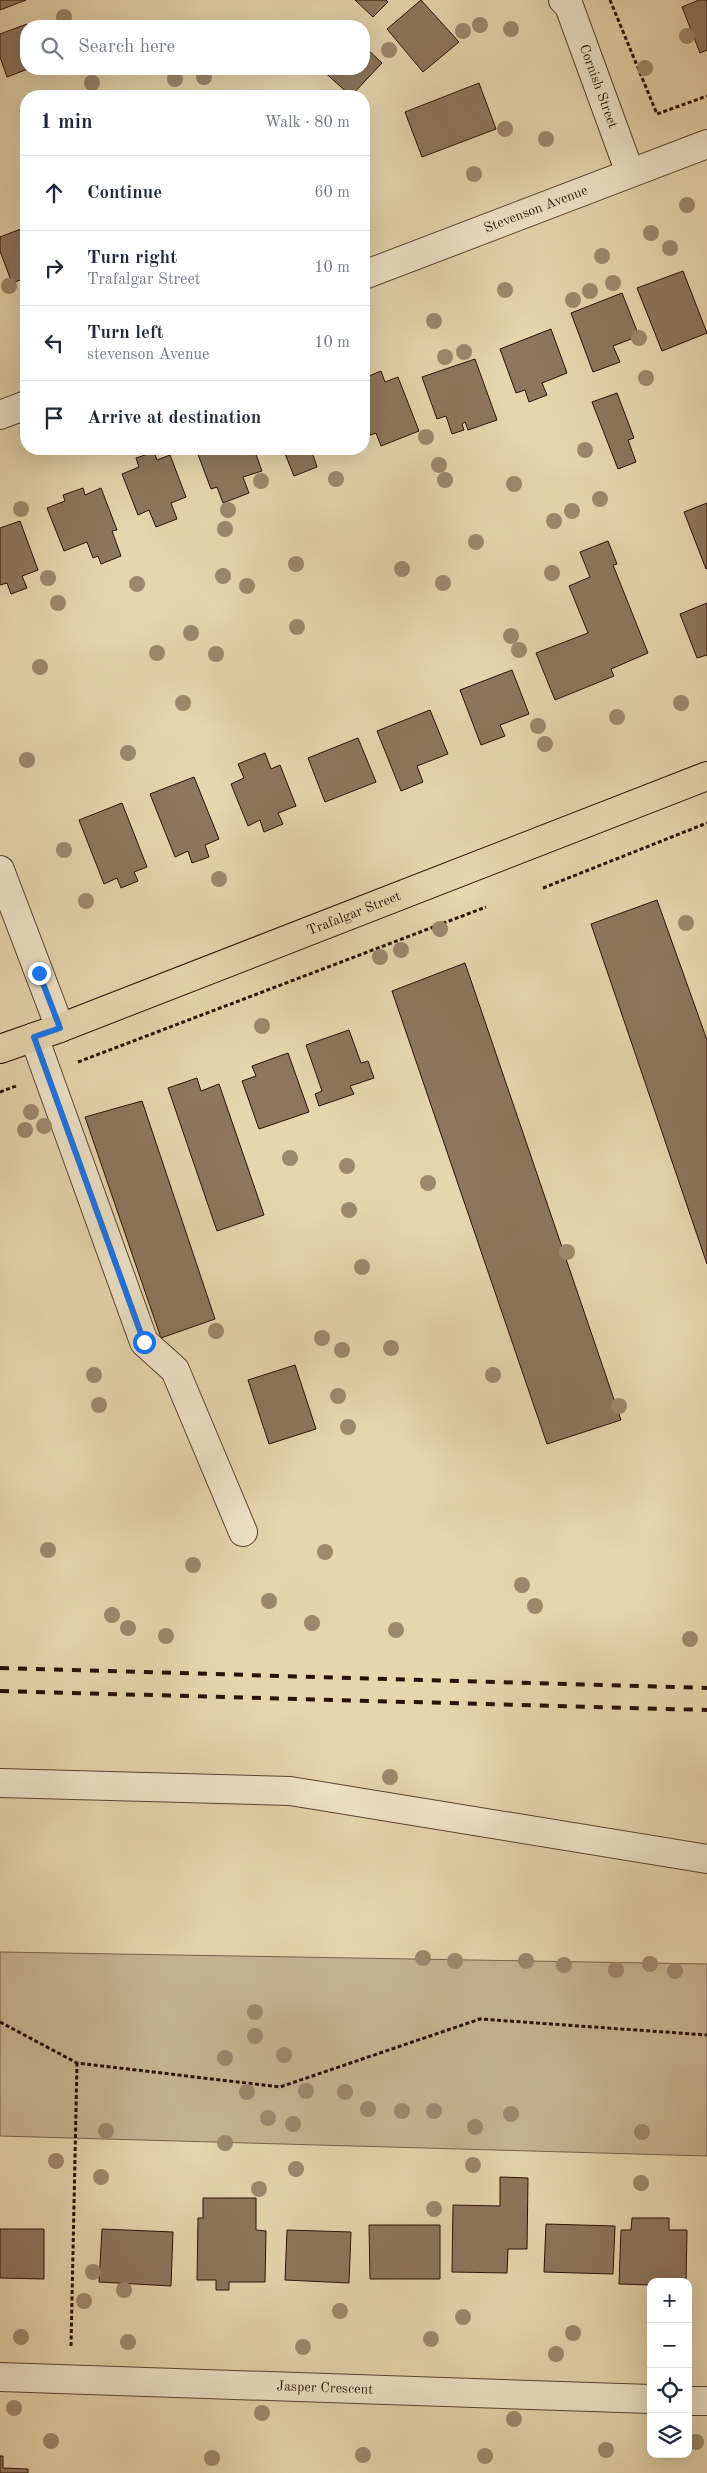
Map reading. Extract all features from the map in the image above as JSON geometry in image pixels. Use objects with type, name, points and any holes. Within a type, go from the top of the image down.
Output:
[{"type":"main road","name":"Trafalgar Street","points":[[0,1049],[60,1028],[707,776]]},
{"type":"street","name":"Cornish Street","points":[[563,0],[569,6],[630,173]]},
{"type":"street","name":"Stevenson Avenue","points":[[370,274],[707,144]]},
{"type":"street","points":[[0,415],[20,407]]},
{"type":"street","points":[[0,870],[60,1028]]},
{"type":"street","points":[[34,1037],[144,1342],[175,1370],[243,1532]]},
{"type":"street","points":[[0,1783],[290,1791],[707,1859]]},
{"type":"street","name":"Jasper Crescent","points":[[0,2377],[647,2399]]},
{"type":"street","points":[[692,2401],[707,2401]]},
{"type":"path","points":[[610,0],[656,114],[707,96]]},
{"type":"path","points":[[543,888],[707,823]]},
{"type":"path","points":[[0,1092],[486,907]]},
{"type":"path","points":[[0,2022],[77,2063],[280,2087],[480,2019],[707,2034]]},
{"type":"path","points":[[71,2379],[77,2063]]},
{"type":"shaded area","points":[[0,1952],[707,1964],[707,2156],[0,2136]]},
{"type":"building","points":[[0,0],[26,0],[0,10]]},
{"type":"building","points":[[355,0],[386,0],[388,2],[373,17]]},
{"type":"building","points":[[421,0],[459,42],[423,72],[387,29]]},
{"type":"building","points":[[699,0],[707,0],[707,50],[700,53],[682,7]]},
{"type":"building","points":[[20,27],[20,72],[7,77],[0,57],[0,34]]},
{"type":"building","points":[[370,52],[382,63],[357,90],[344,90],[328,75],[370,75]]},
{"type":"building","points":[[479,83],[496,129],[422,157],[405,112]]},
{"type":"building","points":[[20,229],[20,280],[12,283],[0,251],[0,237]]},
{"type":"building","points":[[683,271],[707,333],[662,351],[637,288]]},
{"type":"building","points":[[622,293],[639,336],[613,346],[620,362],[593,372],[571,313]]},
{"type":"building","points":[[551,329],[567,373],[542,383],[547,395],[529,402],[525,390],[516,393],[500,349]]},
{"type":"building","points":[[475,359],[497,420],[468,430],[465,422],[462,424],[464,430],[452,434],[446,416],[437,419],[422,377]]},
{"type":"building","points":[[381,371],[385,382],[398,377],[419,431],[381,446],[376,433],[370,435],[370,376]]},
{"type":"building","points":[[617,393],[634,438],[628,440],[636,462],[618,469],[592,402]]},
{"type":"building","points":[[145,455],[155,455],[157,460],[170,455],[186,497],[171,503],[177,519],[156,527],[149,510],[138,515],[122,474],[139,467],[136,458]]},
{"type":"building","points":[[198,455],[256,455],[262,471],[243,477],[249,493],[223,503],[217,487],[211,489]]},
{"type":"building","points":[[285,455],[313,455],[317,467],[294,476]]},
{"type":"building","points":[[83,488],[85,495],[101,488],[117,530],[112,531],[121,556],[101,564],[98,556],[93,558],[87,542],[64,551],[47,508],[65,501],[63,495]]},
{"type":"building","points":[[707,503],[707,568],[706,569],[684,512]]},
{"type":"building","points":[[20,521],[38,570],[22,576],[27,588],[11,594],[7,583],[0,585],[0,528]]},
{"type":"building","points":[[608,541],[617,564],[613,565],[648,653],[611,669],[614,676],[555,700],[536,653],[588,633],[569,586],[590,577],[580,552]]},
{"type":"building","points":[[707,603],[707,655],[697,658],[680,614]]},
{"type":"building","points":[[512,670],[529,714],[500,725],[505,736],[481,745],[460,690]]},
{"type":"building","points":[[430,710],[448,754],[417,766],[423,782],[401,791],[377,731]]},
{"type":"building","points":[[358,738],[376,782],[325,802],[308,758]]},
{"type":"building","points":[[265,753],[271,769],[280,765],[296,806],[278,813],[283,824],[264,832],[260,820],[248,826],[231,784],[244,778],[238,764]]},
{"type":"building","points":[[194,777],[219,839],[205,845],[209,857],[192,863],[188,851],[175,857],[150,794]]},
{"type":"building","points":[[122,803],[147,867],[134,872],[138,881],[121,888],[117,878],[104,884],[79,820]]},
{"type":"building","points":[[657,900],[707,1040],[707,1264],[591,924]]},
{"type":"building","points":[[465,963],[621,1420],[547,1444],[392,991]]},
{"type":"building","points":[[349,1030],[361,1063],[368,1061],[374,1078],[350,1086],[354,1094],[319,1106],[315,1094],[322,1091],[306,1045]]},
{"type":"building","points":[[288,1053],[309,1112],[259,1129],[242,1081],[256,1076],[252,1066]]},
{"type":"building","points":[[197,1078],[201,1091],[219,1084],[264,1215],[217,1231],[168,1088]]},
{"type":"building","points":[[142,1101],[215,1319],[161,1338],[85,1117]]},
{"type":"building","points":[[295,1365],[316,1429],[269,1444],[248,1380]]},
{"type":"building","points":[[500,2177],[528,2178],[527,2249],[508,2249],[507,2273],[452,2272],[453,2205],[500,2206]]},
{"type":"building","points":[[203,2198],[256,2198],[256,2230],[266,2231],[265,2282],[229,2282],[229,2290],[216,2290],[216,2280],[197,2280],[198,2218],[203,2218]]},
{"type":"building","points":[[632,2218],[669,2218],[669,2230],[687,2230],[686,2278],[647,2278],[647,2285],[619,2284],[621,2230],[631,2230]]},
{"type":"building","points":[[546,2224],[615,2226],[613,2274],[544,2272]]},
{"type":"building","points":[[369,2225],[440,2225],[440,2279],[370,2279]]},
{"type":"building","points":[[0,2229],[44,2229],[44,2279],[0,2278]]},
{"type":"building","points":[[102,2229],[173,2232],[171,2286],[99,2282]]},
{"type":"building","points":[[287,2230],[351,2232],[349,2283],[285,2280]]},
{"type":"building","points":[[0,2456],[3,2456],[3,2468],[28,2469],[28,2473],[0,2473]]},
{"type":"railway","points":[[0,1668],[707,1688]]},
{"type":"railway","points":[[0,1691],[707,1710]]},
{"type":"route","points":[[39,973],[60,1028],[34,1037],[144,1342]]}]
